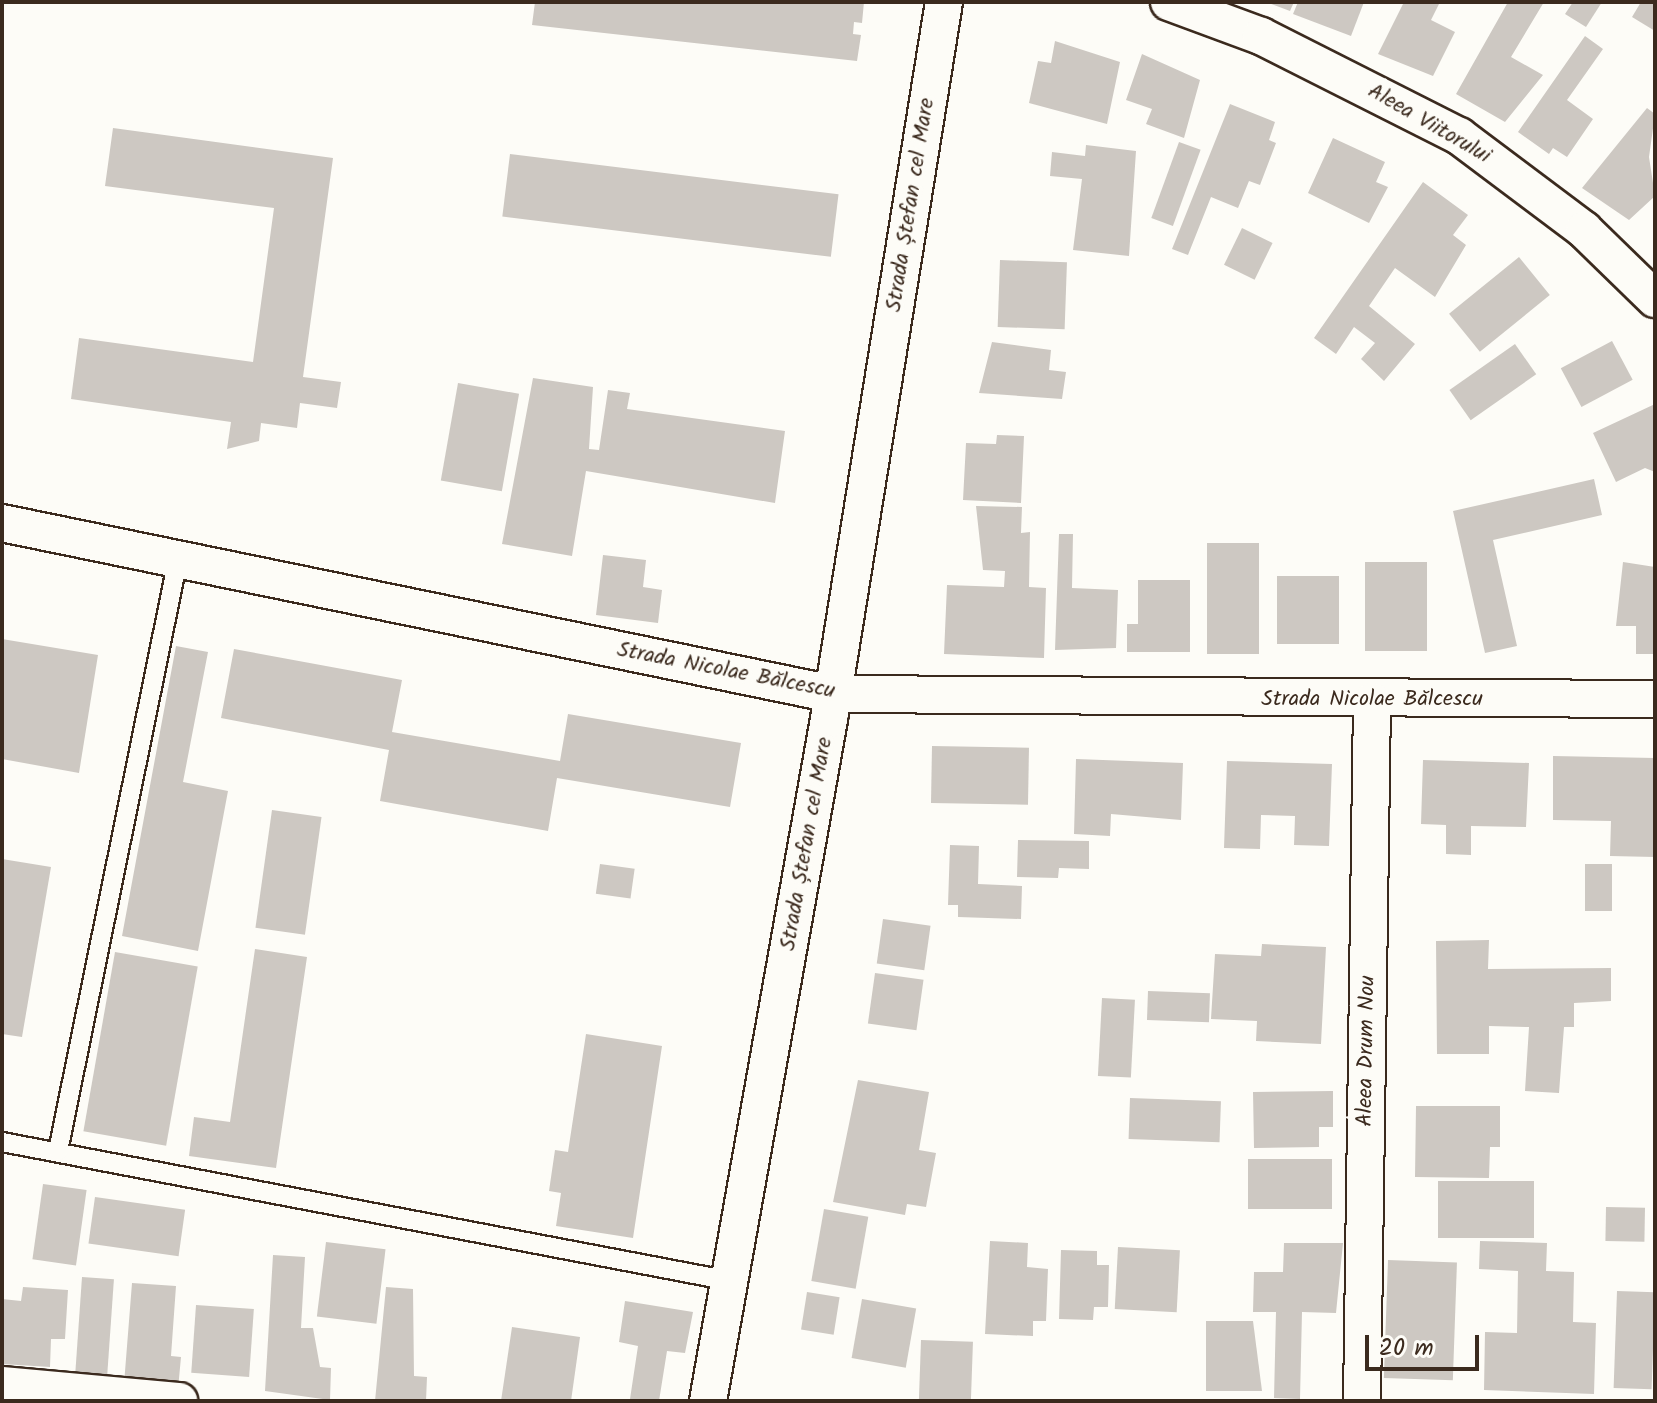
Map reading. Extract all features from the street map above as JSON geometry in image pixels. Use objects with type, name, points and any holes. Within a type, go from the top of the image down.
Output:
[{"type":"street","name":"Strada Ștefan cel Mare","points":[[708,1401],[833,694],[944,2]]},
{"type":"street","name":"Aleea Viitorului","points":[[1169,2],[1261,36],[1459,136],[1584,230],[1655,299]]},
{"type":"street","name":"Strada Nicolae Bălcescu","points":[[2,523],[833,694],[1372,701],[1655,699]]},
{"type":"street","name":"Aleea Drum Nou","points":[[1362,1401],[1372,701]]},
{"type":"street","points":[[2,1385],[179,1401]]},
{"type":"lane","points":[[58,1151],[123,816],[178,559]]},
{"type":"lane","points":[[2,1142],[731,1281]]},
{"type":"building","points":[[535,2],[864,2],[862,23],[854,22],[853,34],[861,35],[857,61],[532,25]]},
{"type":"building","points":[[1266,2],[1294,2],[1290,11]]},
{"type":"building","points":[[1298,2],[1364,2],[1351,36],[1293,14]]},
{"type":"building","points":[[1404,2],[1440,2],[1431,20],[1455,32],[1433,76],[1378,54]]},
{"type":"building","points":[[1508,2],[1544,2],[1511,57],[1543,75],[1505,122],[1456,94]]},
{"type":"building","points":[[1573,2],[1602,2],[1586,27],[1565,14]]},
{"type":"building","points":[[1641,2],[1655,4],[1655,31],[1632,17]]},
{"type":"building","points":[[1585,36],[1603,49],[1567,100],[1593,119],[1567,157],[1553,148],[1549,154],[1518,132]]},
{"type":"building","points":[[1055,41],[1120,62],[1107,124],[1029,103],[1038,61],[1051,63]]},
{"type":"building","points":[[1142,54],[1200,80],[1184,138],[1146,124],[1152,109],[1126,100]]},
{"type":"building","points":[[1230,104],[1275,122],[1269,140],[1276,143],[1260,185],[1249,181],[1238,208],[1211,197],[1188,255],[1172,249]]},
{"type":"building","points":[[1647,108],[1655,114],[1649,157],[1655,196],[1629,220],[1582,188]]},
{"type":"building","points":[[113,128],[333,158],[303,377],[341,382],[337,408],[300,403],[297,428],[261,423],[259,441],[227,449],[231,422],[71,399],[79,338],[253,362],[274,208],[105,186]]},
{"type":"building","points":[[1333,138],[1385,162],[1376,182],[1388,187],[1369,223],[1308,193]]},
{"type":"building","points":[[1179,142],[1201,150],[1173,226],[1151,218]]},
{"type":"building","points":[[1086,145],[1136,151],[1129,256],[1073,250],[1082,179],[1050,176],[1052,152],[1085,156]]},
{"type":"building","points":[[510,154],[839,194],[831,257],[502,217]]},
{"type":"building","points":[[1423,182],[1468,215],[1453,235],[1466,245],[1435,297],[1395,268],[1369,306],[1415,344],[1384,381],[1361,359],[1375,343],[1354,327],[1336,354],[1314,338]]},
{"type":"building","points":[[1242,228],[1273,243],[1255,280],[1224,265]]},
{"type":"building","points":[[1519,257],[1550,295],[1480,352],[1449,314]]},
{"type":"building","points":[[1000,260],[1067,262],[1065,329],[998,327]]},
{"type":"building","points":[[1612,341],[1633,380],[1581,407],[1561,368]]},
{"type":"building","points":[[992,342],[1051,350],[1049,370],[1066,372],[1062,399],[979,393]]},
{"type":"building","points":[[1515,344],[1536,374],[1471,420],[1449,390]]},
{"type":"building","points":[[533,378],[593,387],[589,449],[599,450],[608,390],[630,393],[627,409],[785,431],[775,503],[586,471],[572,556],[502,544]]},
{"type":"building","points":[[458,383],[519,394],[502,491],[441,480]]},
{"type":"building","points":[[1655,404],[1655,472],[1645,468],[1616,482],[1593,433]]},
{"type":"building","points":[[997,435],[1024,436],[1021,503],[963,500],[966,443],[996,444]]},
{"type":"building","points":[[1594,479],[1602,515],[1493,540],[1517,646],[1485,653],[1453,511]]},
{"type":"building","points":[[976,506],[1022,507],[1021,533],[1030,532],[1029,587],[1046,588],[1044,658],[944,654],[947,585],[1004,587],[1005,571],[983,570]]},
{"type":"building","points":[[1059,534],[1073,534],[1072,588],[1118,590],[1116,648],[1055,650]]},
{"type":"building","points":[[1207,543],[1259,543],[1259,654],[1207,654]]},
{"type":"building","points":[[603,555],[646,560],[643,587],[662,590],[658,623],[596,615]]},
{"type":"building","points":[[1365,562],[1427,562],[1427,651],[1365,651]]},
{"type":"building","points":[[1623,562],[1655,567],[1655,654],[1636,654],[1636,626],[1616,626]]},
{"type":"building","points":[[1277,576],[1339,576],[1339,644],[1277,644]]},
{"type":"building","points":[[1138,580],[1190,580],[1190,652],[1127,652],[1127,624],[1138,624]]},
{"type":"building","points":[[2,639],[98,655],[79,773],[2,759]]},
{"type":"building","points":[[176,646],[208,652],[183,782],[228,791],[198,951],[122,936]]},
{"type":"building","points":[[234,649],[402,680],[392,732],[560,761],[568,714],[741,743],[730,807],[557,778],[548,831],[380,801],[389,750],[221,718]]},
{"type":"building","points":[[932,746],[1029,748],[1028,805],[931,803]]},
{"type":"building","points":[[1553,756],[1655,758],[1655,857],[1610,856],[1611,821],[1553,820]]},
{"type":"building","points":[[1076,759],[1183,763],[1181,820],[1111,814],[1110,836],[1074,834]]},
{"type":"building","points":[[1423,760],[1529,763],[1526,827],[1471,826],[1471,855],[1446,854],[1446,825],[1421,824]]},
{"type":"building","points":[[1227,761],[1332,764],[1329,846],[1294,845],[1295,816],[1261,815],[1260,849],[1224,848]]},
{"type":"building","points":[[272,810],[322,817],[305,935],[255,928]]},
{"type":"building","points":[[1018,840],[1089,841],[1089,869],[1059,868],[1058,878],[1017,877]]},
{"type":"building","points":[[950,845],[979,846],[978,884],[1022,886],[1021,919],[958,917],[958,905],[948,905]]},
{"type":"building","points":[[2,859],[51,867],[22,1037],[2,1034]]},
{"type":"building","points":[[600,864],[635,869],[630,899],[596,894]]},
{"type":"building","points":[[1585,864],[1612,864],[1612,911],[1585,911]]},
{"type":"building","points":[[883,919],[931,926],[924,970],[877,964]]},
{"type":"building","points":[[1489,940],[1488,969],[1611,968],[1611,1001],[1574,1003],[1574,1027],[1564,1027],[1559,1093],[1525,1091],[1529,1027],[1489,1026],[1489,1054],[1437,1054],[1436,941]]},
{"type":"building","points":[[1262,944],[1326,947],[1321,1044],[1256,1041],[1257,1021],[1211,1019],[1215,954],[1261,956]]},
{"type":"building","points":[[255,949],[307,957],[276,1168],[189,1156],[194,1117],[230,1122]]},
{"type":"building","points":[[115,952],[198,967],[166,1146],[83,1131]]},
{"type":"building","points":[[875,973],[924,980],[916,1030],[868,1024]]},
{"type":"building","points":[[1148,991],[1210,993],[1209,1022],[1147,1020]]},
{"type":"building","points":[[1102,998],[1135,1000],[1131,1078],[1098,1076]]},
{"type":"building","points":[[586,1034],[662,1046],[633,1238],[556,1226],[561,1193],[549,1191],[555,1150],[568,1152]]},
{"type":"building","points":[[858,1080],[929,1092],[919,1150],[936,1153],[926,1207],[907,1204],[905,1215],[833,1202]]},
{"type":"building","points":[[1333,1091],[1333,1127],[1319,1127],[1319,1147],[1254,1148],[1253,1092]]},
{"type":"building","points":[[1130,1098],[1221,1101],[1220,1142],[1129,1139]]},
{"type":"building","points":[[1416,1106],[1500,1106],[1500,1147],[1490,1147],[1489,1178],[1415,1177]]},
{"type":"building","points":[[1248,1159],[1332,1159],[1332,1209],[1248,1209]]},
{"type":"building","points":[[1438,1181],[1534,1181],[1534,1238],[1438,1238]]},
{"type":"building","points":[[43,1184],[87,1190],[76,1265],[32,1259]]},
{"type":"building","points":[[95,1197],[185,1210],[179,1256],[88,1244]]},
{"type":"building","points":[[1606,1207],[1645,1208],[1644,1242],[1605,1241]]},
{"type":"building","points":[[824,1209],[868,1217],[856,1289],[811,1281]]},
{"type":"building","points":[[990,1241],[1028,1243],[1027,1267],[1048,1269],[1046,1321],[1033,1321],[1033,1336],[985,1334]]},
{"type":"building","points":[[1480,1241],[1547,1243],[1546,1271],[1574,1272],[1573,1322],[1596,1323],[1594,1394],[1484,1390],[1485,1332],[1517,1333],[1518,1271],[1479,1269]]},
{"type":"building","points":[[326,1242],[386,1249],[376,1324],[317,1316]]},
{"type":"building","points":[[1284,1243],[1343,1243],[1336,1313],[1302,1312],[1300,1399],[1274,1398],[1276,1312],[1253,1312],[1254,1272],[1283,1272]]},
{"type":"building","points":[[1118,1247],[1180,1250],[1177,1312],[1115,1309]]},
{"type":"building","points":[[1061,1250],[1097,1251],[1097,1265],[1109,1265],[1108,1307],[1094,1307],[1093,1320],[1059,1319]]},
{"type":"building","points":[[273,1255],[305,1257],[301,1328],[313,1328],[320,1367],[331,1368],[330,1400],[265,1391]]},
{"type":"building","points":[[1388,1260],[1457,1262],[1453,1380],[1384,1378]]},
{"type":"building","points":[[82,1277],[114,1279],[107,1375],[75,1373]]},
{"type":"building","points":[[132,1283],[176,1286],[171,1356],[181,1357],[178,1389],[124,1384]]},
{"type":"building","points":[[23,1287],[68,1290],[65,1339],[51,1339],[50,1367],[2,1364],[2,1299],[21,1301]]},
{"type":"building","points":[[386,1287],[413,1289],[414,1376],[427,1377],[426,1401],[375,1401]]},
{"type":"building","points":[[1617,1291],[1655,1292],[1652,1389],[1614,1388]]},
{"type":"building","points":[[807,1292],[840,1297],[834,1335],[801,1330]]},
{"type":"building","points":[[862,1299],[916,1309],[906,1368],[852,1358]]},
{"type":"building","points":[[625,1301],[693,1312],[685,1353],[667,1351],[659,1401],[630,1399],[638,1346],[619,1342]]},
{"type":"building","points":[[196,1305],[254,1309],[249,1377],[191,1373]]},
{"type":"building","points":[[1206,1321],[1253,1321],[1262,1391],[1206,1391]]},
{"type":"building","points":[[512,1327],[580,1337],[571,1401],[501,1401]]},
{"type":"building","points":[[921,1340],[973,1342],[971,1401],[919,1401]]}]
